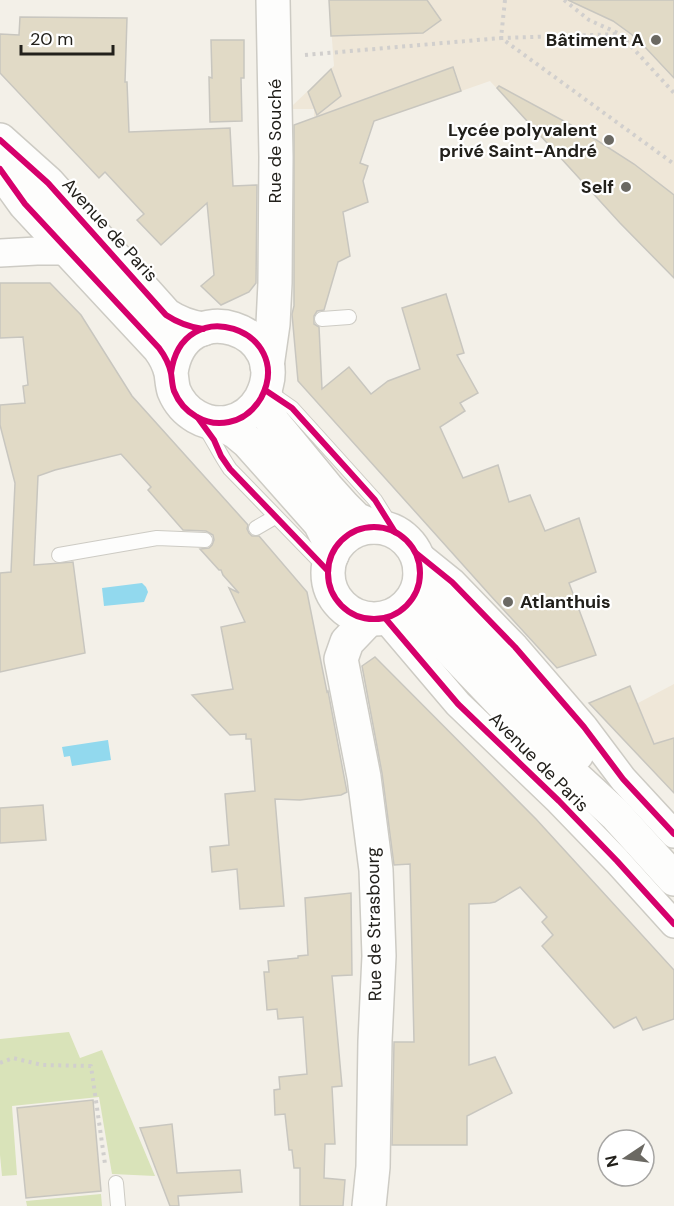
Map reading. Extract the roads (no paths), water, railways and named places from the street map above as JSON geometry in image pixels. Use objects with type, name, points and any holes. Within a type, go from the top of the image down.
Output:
[{"type":"main road","name":"Rue de Souché","points":[[266,378],[282,323],[275,283],[276,158],[273,0]]},
{"type":"main road","name":"Avenue de Paris","points":[[0,140],[48,183],[166,315],[189,327],[218,328]]},
{"type":"main road","points":[[0,169],[25,204],[159,348],[171,373],[177,398],[187,410],[236,432],[248,442],[320,523],[327,537],[331,588],[339,603],[352,614],[387,614],[414,598],[420,580],[401,546],[365,528],[349,535],[336,547],[330,563]]},
{"type":"main road","points":[[171,373],[178,349],[190,336],[218,328],[257,305],[275,283]]},
{"type":"main road","points":[[209,420],[236,420],[251,411],[258,404],[266,378],[262,352],[252,339],[245,333],[218,328]]},
{"type":"main road","name":"Avenue de Paris","points":[[266,378],[267,406],[273,421],[327,488],[356,519],[401,546],[440,602],[625,802],[668,857]]},
{"type":"main road","name":"Avenue de Paris","points":[[387,614],[553,757],[625,802]]},
{"type":"main road","name":"Rue de Strasbourg","points":[[369,1206],[373,1167],[379,956],[376,870],[364,777],[341,659],[347,642],[387,614]]},
{"type":"street","points":[[0,254],[68,251]]},
{"type":"street","name":"Avenue de Paris","points":[[387,614],[458,704],[559,801],[674,924]]},
{"type":"street","name":"Avenue de Paris","points":[[617,861],[642,871],[668,857]]},
{"type":"lane","points":[[322,319],[349,317]]},
{"type":"lane","points":[[209,420],[214,440],[230,469],[275,517],[330,563]]},
{"type":"lane","points":[[256,528],[275,517]]},
{"type":"lane","points":[[59,555],[157,538],[205,540]]},
{"type":"lane","points":[[116,1183],[118,1206]]},
{"type":"water","points":[[142,583],[148,592],[144,602],[104,606],[102,588]]},
{"type":"water","points":[[108,740],[111,760],[72,766],[70,756],[64,757],[62,747]]},
{"type":"place","name":"Bâtiment A","points":[[656,40]]},
{"type":"place","name":"Lycée polyvalent privé Saint-André","points":[[609,140]]},
{"type":"place","name":"Self","points":[[626,187]]},
{"type":"place","name":"Atlanthuis","points":[[508,602]]}]
